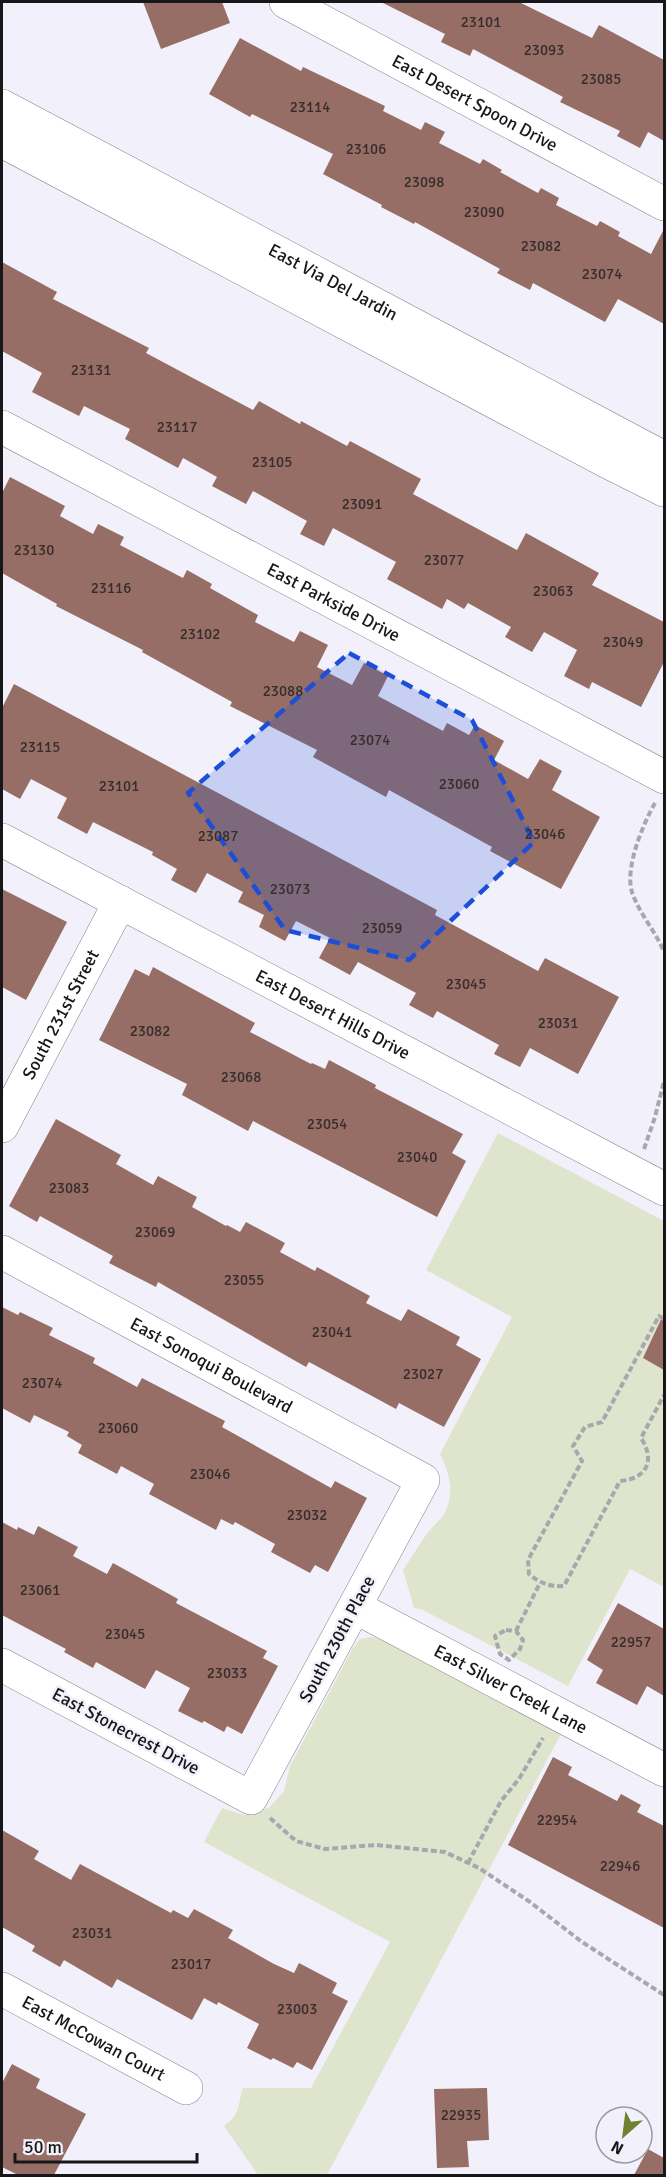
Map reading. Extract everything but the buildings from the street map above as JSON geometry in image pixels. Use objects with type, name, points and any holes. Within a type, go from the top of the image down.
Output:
[{"type":"street","name":"East Desert Spoon Drive","points":[[286,2],[664,204]]},
{"type":"street","name":"East Via Del Jardin","points":[[2,106],[664,458]]},
{"type":"street","name":"East Via Del Jardin","points":[[2,141],[606,461],[664,489]]},
{"type":"street","name":"East Parkside Drive","points":[[2,427],[662,786]]},
{"type":"street","name":"East Desert Hills Drive","points":[[2,840],[664,1189]]},
{"type":"street","name":"South 231st Street","points":[[2,1126],[120,902]]},
{"type":"street","name":"East Sonoqui Boulevard","points":[[2,1252],[423,1479]]},
{"type":"street","name":"South 230th Place","points":[[251,1798],[423,1479]]},
{"type":"street","name":"East Silver Creek Lane","points":[[355,1607],[664,1770]]},
{"type":"street","name":"East Stonecrest Drive","points":[[5,1674],[251,1798]]},
{"type":"street","name":"East McCowan Court","points":[[2,1989],[186,2088]]},
{"type":"path","points":[[662,786],[646,819],[636,848],[631,877],[632,893],[664,952]]},
{"type":"path","points":[[631,1172],[645,1147],[664,1081]]},
{"type":"path","points":[[664,1319],[659,1316],[602,1422],[585,1427],[573,1446],[582,1461],[528,1560],[529,1574],[540,1582],[553,1586],[564,1586],[620,1481],[631,1480],[643,1473],[648,1462],[648,1448],[641,1438],[664,1395]]},
{"type":"path","points":[[516,1631],[540,1582]]},
{"type":"path","points":[[506,1630],[516,1631],[523,1640],[520,1649],[509,1660],[500,1654],[495,1636],[506,1630]]},
{"type":"path","points":[[468,1863],[501,1801],[519,1779],[556,1713]]},
{"type":"path","points":[[251,1798],[296,1841],[325,1849],[376,1845],[446,1852],[468,1863],[530,1902],[582,1942],[664,1995]]},
{"type":"highlighted area","points":[[349,653],[472,720],[534,842],[409,960],[285,930],[188,793]]},
{"type":"green space","points":[[498,1133],[664,1221],[664,1587],[630,1569],[568,1686],[421,1609],[414,1608],[403,1570],[446,1509],[450,1486],[440,1454],[512,1317],[426,1270]]},
{"type":"green space","points":[[373,1637],[387,1642],[561,1734],[327,2175],[258,2175],[224,2126],[236,2113],[243,2088],[311,2088],[390,1942],[204,1842],[222,1808],[244,1815],[269,1808],[284,1791],[290,1766],[353,1648],[360,1639]]}]
